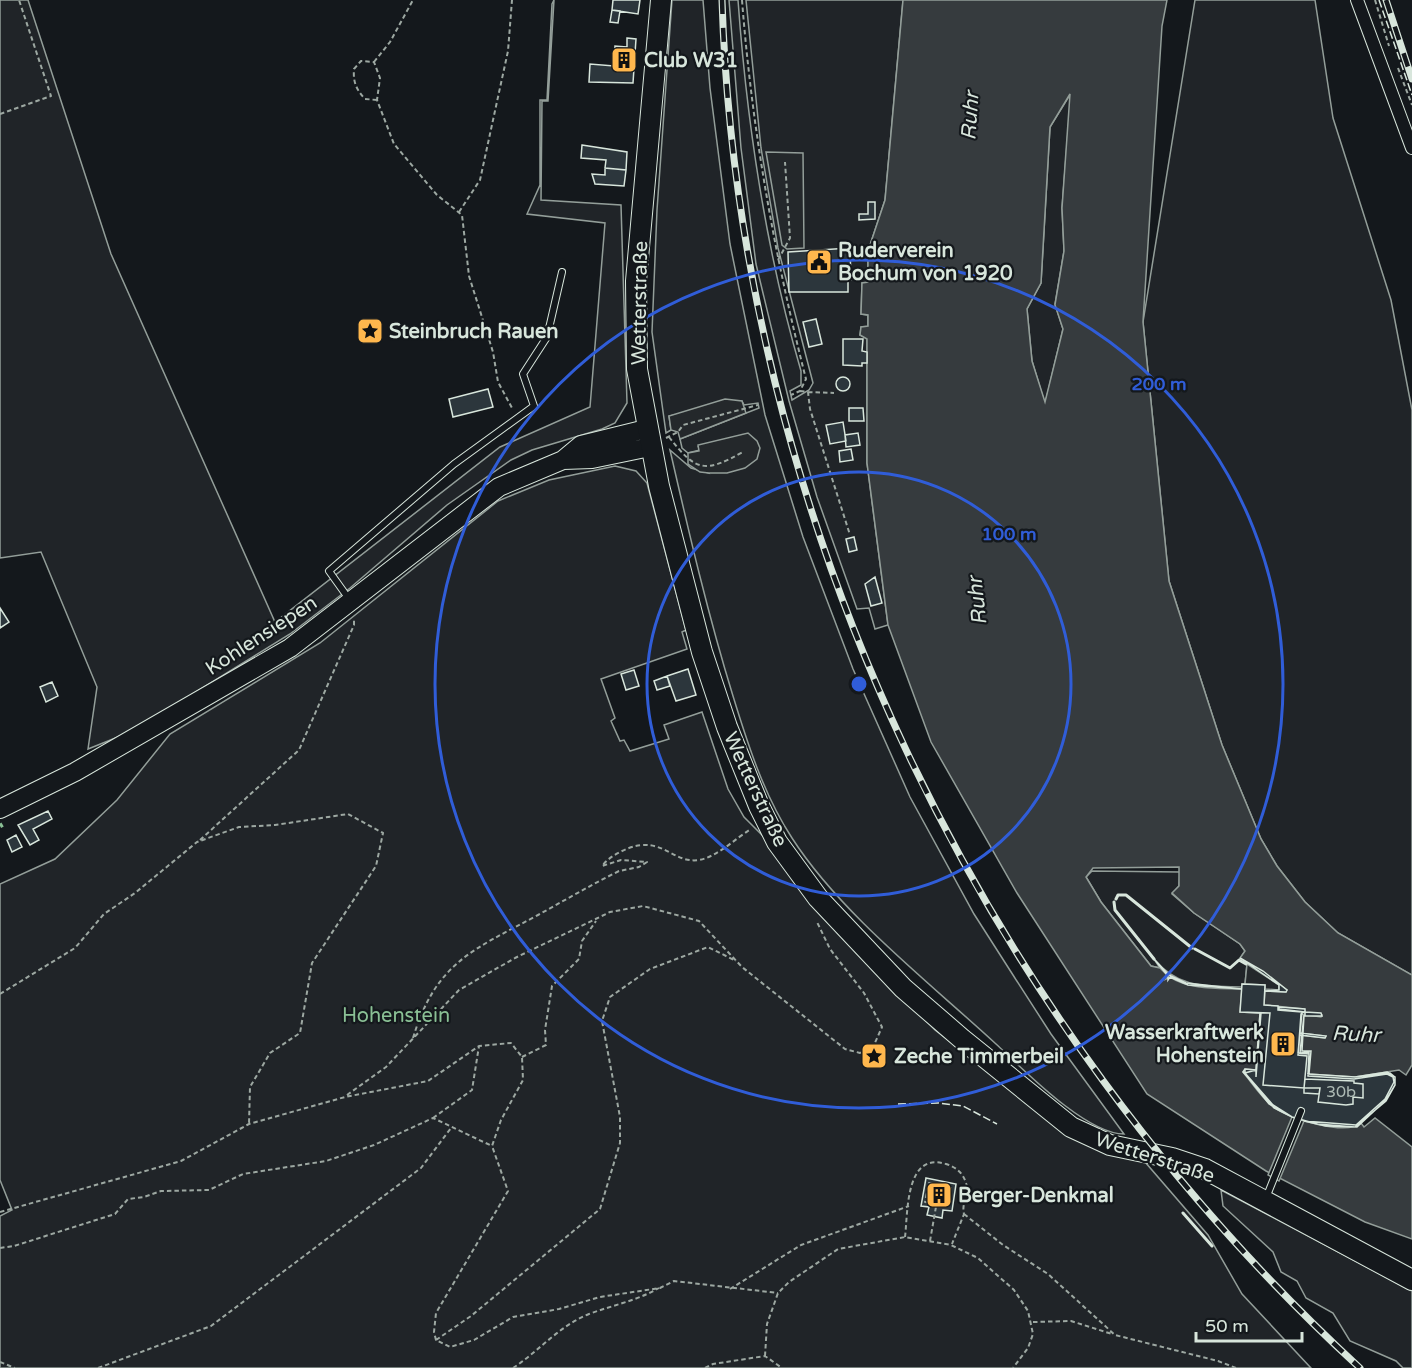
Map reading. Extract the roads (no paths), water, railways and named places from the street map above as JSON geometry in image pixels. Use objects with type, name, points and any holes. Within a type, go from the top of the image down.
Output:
[{"type":"main road","name":"Wetterstraße","points":[[661,0],[636,281],[635,342],[648,438],[675,553],[702,652],[735,749],[777,842],[818,898],[903,988],[962,1040],[1071,1126],[1110,1145],[1172,1158],[1205,1169],[1412,1280]]},
{"type":"street","points":[[1357,0],[1412,148]]},
{"type":"street","name":"Kohlensiepen","points":[[0,809],[75,772],[290,648],[458,516],[499,487],[563,460],[592,459],[648,438]]},
{"type":"lane","points":[[351,602],[329,571],[454,464],[516,416],[534,405],[523,374],[547,337],[562,272]]},
{"type":"lane","points":[[1265,1202],[1301,1111]]},
{"type":"water","name":"Ruhr","points":[[903,0],[1167,0],[1162,26],[1143,322],[1169,581],[1222,745],[1261,839],[1277,866],[1305,902],[1338,933],[1412,975],[1412,1065],[1406,1075],[1399,1070],[1355,1077],[1308,1074],[1309,1055],[1298,1053],[1300,1035],[1325,1038],[1326,1036],[1300,1033],[1301,1014],[1321,1017],[1322,1015],[1305,1013],[1304,1009],[1264,1005],[1265,991],[1286,992],[1287,990],[1240,958],[1245,951],[1240,944],[1194,913],[1172,893],[1179,886],[1179,867],[1093,868],[1086,877],[1101,902],[1151,966],[1160,968],[1168,976],[1166,979],[1170,977],[1204,988],[1242,989],[1240,1012],[1260,1013],[1256,1070],[1245,1069],[1243,1072],[1270,1104],[1293,1117],[1331,1127],[1354,1127],[1361,1123],[1364,1127],[1375,1118],[1412,1147],[1412,1239],[1365,1222],[1266,1171],[1147,1094],[1017,893],[931,742],[888,625],[867,463],[867,339],[860,335],[861,327],[868,326],[868,315],[861,314],[862,283],[868,282],[868,251],[885,200]],"holes":[[[1070,94],[1062,208],[1064,251],[1055,305],[1063,329],[1045,402],[1032,361],[1027,309],[1041,283],[1050,127]]]},
{"type":"railway","points":[[722,0],[738,193],[775,383],[831,568],[905,747],[996,919],[1103,1080],[1224,1231],[1360,1368]]},
{"type":"railway","points":[[1386,0],[1412,79]]},
{"type":"place","name":"Club W31","points":[[624,60]]},
{"type":"place","name":"Ruderverein Bochum von 1920","points":[[819,262]]},
{"type":"place","name":"Steinbruch Rauen","points":[[370,331]]},
{"type":"place","name":"Wasserkraftwerk Hohenstein","points":[[1283,1044]]},
{"type":"place","name":"Zeche Timmerbeil","points":[[874,1056]]},
{"type":"place","name":"Berger-Denkmal","points":[[939,1195]]},
{"type":"park label","name":"Hohenstein","points":[[396,1015]]}]
